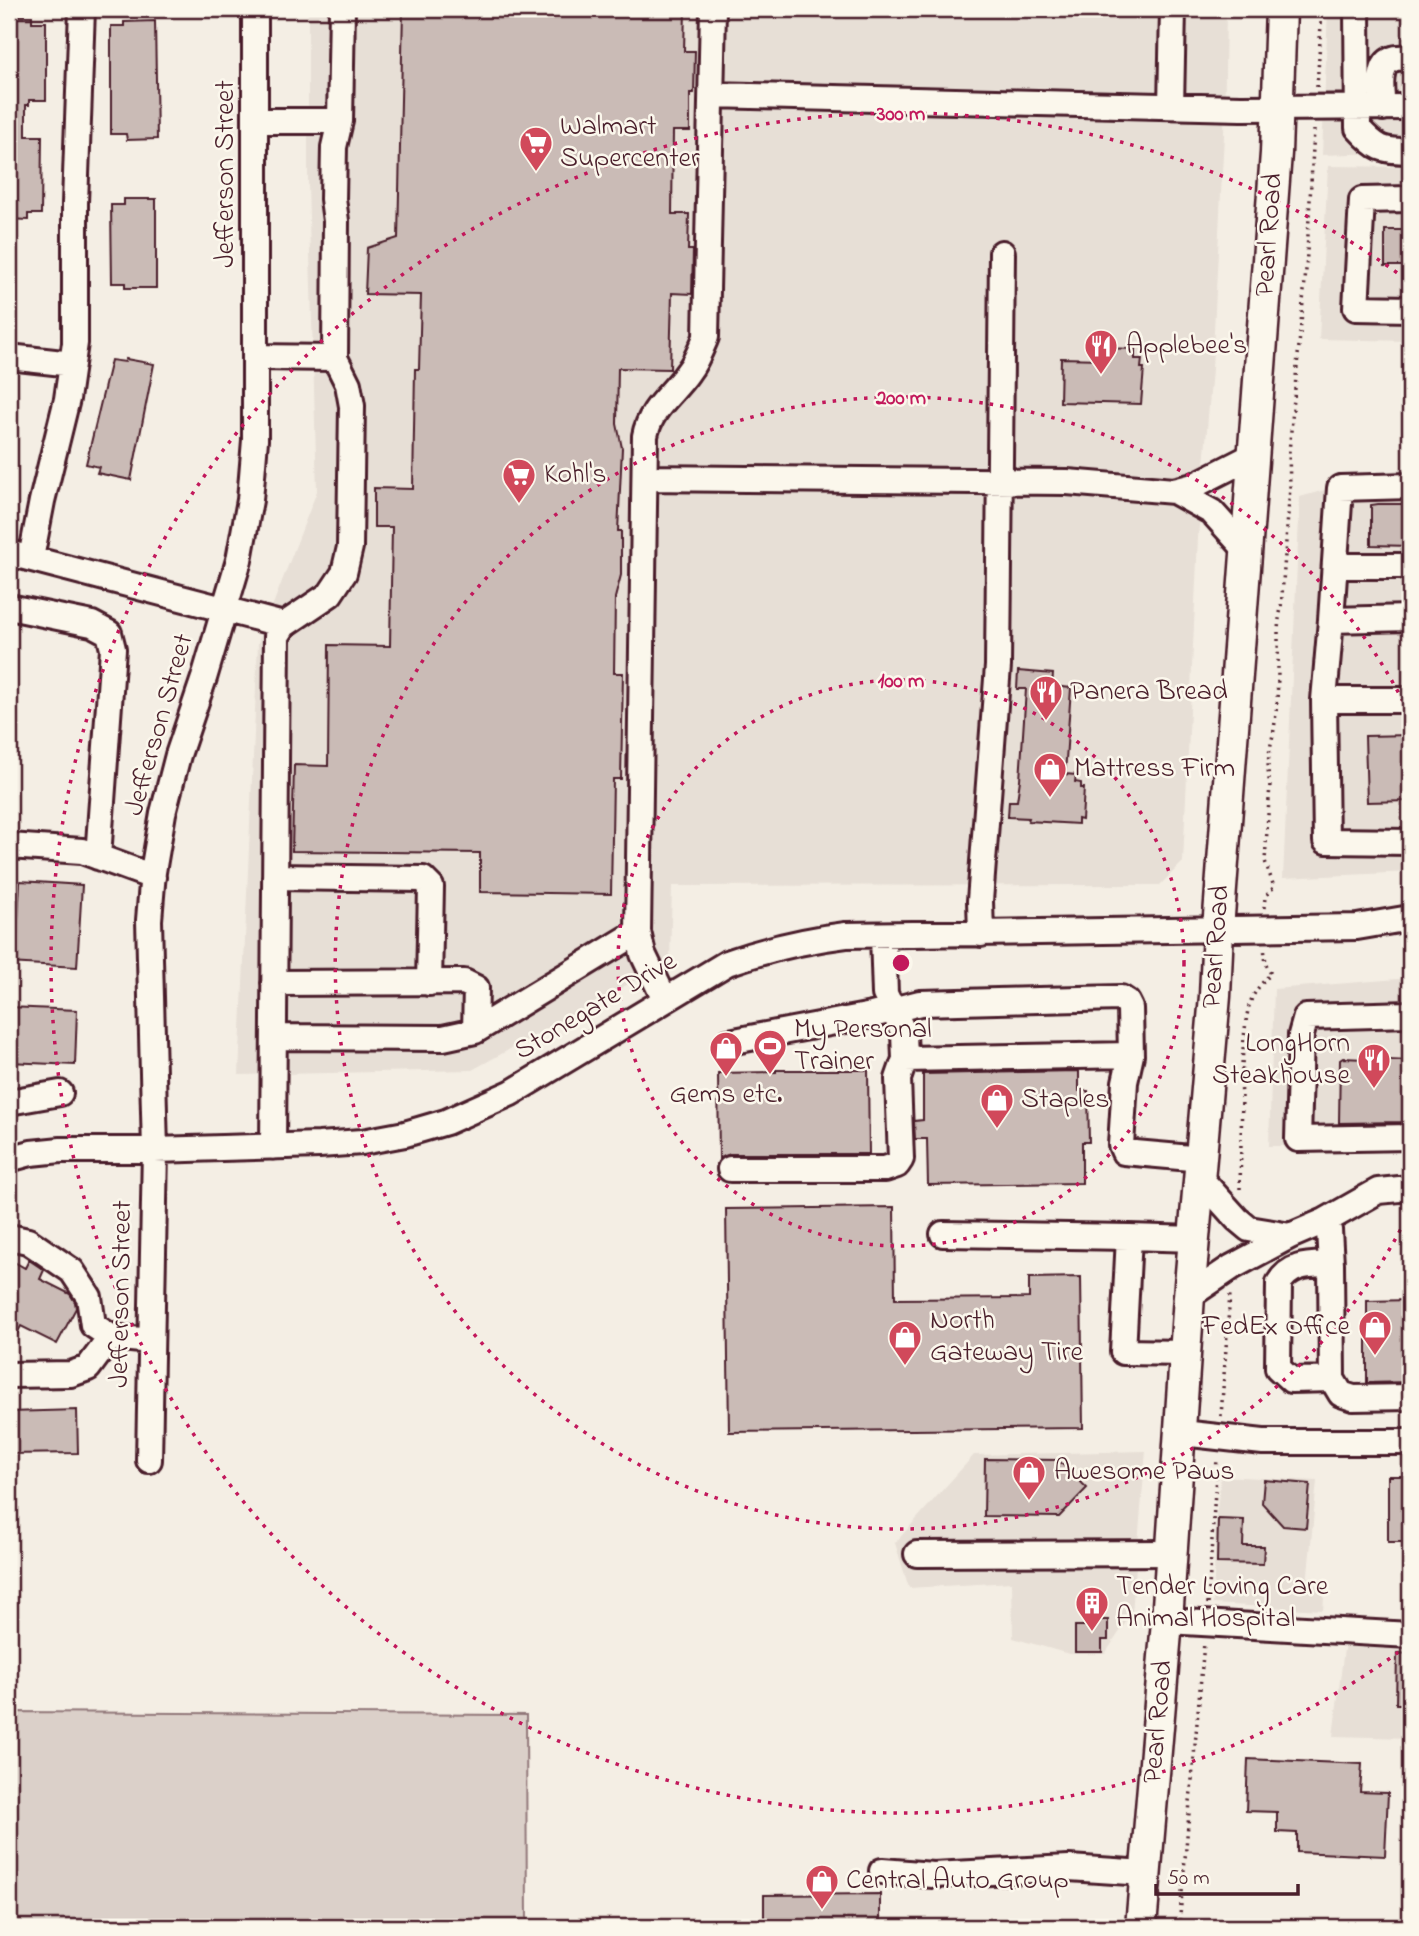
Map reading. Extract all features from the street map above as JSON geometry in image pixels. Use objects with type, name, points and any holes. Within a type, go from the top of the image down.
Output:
[{"type":"main road","name":"Pearl Road","points":[[1141,1927],[1182,1433],[1189,1296],[1201,1169],[1247,551],[1278,107],[1281,9]]},
{"type":"street","points":[[82,9],[75,203],[75,343],[67,398],[42,501],[20,555],[284,625]]},
{"type":"street","name":"Jefferson Street","points":[[149,1460],[155,1150],[149,920],[163,813],[178,755],[239,559],[250,500],[255,440],[255,9]]},
{"type":"street","points":[[273,1147],[277,636],[284,625],[330,594],[344,573],[350,547],[352,406],[348,384],[335,358],[334,147],[340,121],[342,9]]},
{"type":"street","points":[[665,1000],[649,970],[638,932],[645,478],[648,424],[657,408],[689,372],[706,337],[713,9]]},
{"type":"street","points":[[1171,106],[1173,9]]},
{"type":"street","points":[[1357,9],[1357,128],[1368,140],[1386,151],[1410,151]]},
{"type":"street","points":[[1382,107],[1382,71],[1392,59],[1410,58]]},
{"type":"street","points":[[712,95],[1171,106],[1410,107]]},
{"type":"street","points":[[257,121],[340,121]]},
{"type":"street","points":[[1410,199],[1362,200],[1356,308],[1410,309]]},
{"type":"street","points":[[981,934],[980,901],[998,666],[1002,253]]},
{"type":"street","points":[[9,357],[72,364]]},
{"type":"street","points":[[255,357],[335,358]]},
{"type":"street","points":[[645,478],[1067,482],[1174,491],[1193,486],[1254,455]]},
{"type":"street","points":[[1410,486],[1340,488],[1324,700],[1326,841],[1410,842]]},
{"type":"street","points":[[1174,491],[1212,512],[1247,551]]},
{"type":"street","points":[[1335,566],[1410,566]]},
{"type":"street","points":[[9,607],[92,624],[109,633],[113,649],[98,857]]},
{"type":"street","points":[[1331,620],[1410,618]]},
{"type":"street","points":[[1324,700],[1410,700]]},
{"type":"street","points":[[9,846],[82,851],[153,877]]},
{"type":"street","points":[[275,877],[423,879],[431,887],[429,983]]},
{"type":"street","name":"Stonegate Drive","points":[[9,1159],[31,1153],[61,1150],[273,1147],[362,1142],[405,1134],[446,1122],[511,1093],[727,963],[806,940],[883,934],[1357,927],[1410,918]]},
{"type":"street","points":[[274,1037],[443,1038],[475,1031],[638,932]]},
{"type":"street","points":[[730,1170],[885,1169],[897,1165],[901,1159],[898,1079],[905,1059],[904,1033],[885,994],[883,934]]},
{"type":"street","points":[[274,983],[464,982],[476,988],[475,1031]]},
{"type":"street","points":[[729,1042],[920,1003],[1121,998],[1130,1008],[1131,1055],[1125,1082],[1121,1145],[1124,1152],[1201,1169],[1237,1220],[1249,1229],[1290,1236]]},
{"type":"street","points":[[1410,1014],[1306,1017],[1301,1035],[1298,1139],[1410,1137]]},
{"type":"street","points":[[905,1059],[1131,1055]]},
{"type":"street","points":[[9,1102],[60,1093]]},
{"type":"street","points":[[1189,1296],[1232,1267],[1325,1221],[1378,1191],[1410,1188]]},
{"type":"street","points":[[1325,1221],[1329,1230],[1331,1265],[1332,1379],[1341,1394],[1353,1398],[1410,1397]]},
{"type":"street","points":[[943,1234],[1195,1239]]},
{"type":"street","points":[[9,1237],[28,1241],[72,1271],[89,1297],[93,1325],[111,1338],[151,1341]]},
{"type":"street","points":[[1129,1237],[1124,1352],[1186,1353]]},
{"type":"street","points":[[1331,1265],[1302,1265],[1284,1275],[1279,1283],[1278,1368],[1291,1380],[1332,1379]]},
{"type":"street","points":[[9,1375],[71,1374],[88,1368],[111,1338]]},
{"type":"street","points":[[1182,1433],[1263,1442],[1410,1442]]},
{"type":"street","points":[[917,1554],[1172,1553]]},
{"type":"street","points":[[1167,1622],[1410,1635]]},
{"type":"street","points":[[882,1871],[933,1875],[1069,1868],[1145,1873]]},
{"type":"path","points":[[1237,1220],[1240,1189],[1240,1082],[1249,1006],[1258,987],[1271,974],[1266,964],[1262,929],[1265,897],[1274,887],[1265,861],[1270,784],[1269,749],[1273,735],[1279,662],[1277,627],[1281,609],[1288,514],[1289,452],[1306,271],[1322,9]]},
{"type":"path","points":[[1179,1927],[1206,1624],[1232,1267]]},
{"type":"shaded area","points":[[308,9],[1226,9],[1224,135],[1212,369],[1198,538],[1183,862],[1160,885],[672,886],[670,961],[472,1070],[239,1075],[258,643],[317,491],[308,185]]},
{"type":"shaded area","points":[[1328,9],[1410,9],[1410,152],[1322,155]]},
{"type":"shaded area","points":[[1328,166],[1410,167],[1410,341],[1319,339]]},
{"type":"shaded area","points":[[1410,466],[1410,872],[1283,878],[1300,497]]},
{"type":"shaded area","points":[[1410,978],[1410,1146],[1269,1146],[1274,989]]},
{"type":"shaded area","points":[[1146,1451],[1132,1613],[1105,1654],[1069,1654],[1013,1638],[1012,1582],[909,1588],[895,1543],[974,1455]]},
{"type":"shaded area","points":[[1221,1476],[1317,1481],[1307,1584],[1325,1586],[1323,1610],[1213,1604],[1216,1517]]},
{"type":"shaded area","points":[[1344,1621],[1410,1622],[1410,1738],[1333,1736],[1345,1641]]},
{"type":"shaded area","points":[[9,1712],[526,1715],[527,1927],[9,1927]]},
{"type":"building","points":[[403,9],[685,9],[684,51],[695,51],[694,93],[690,93],[690,131],[673,131],[672,214],[689,214],[688,250],[693,250],[692,294],[672,293],[670,369],[618,368],[617,424],[622,448],[618,531],[621,531],[621,575],[615,598],[614,673],[623,673],[621,779],[613,779],[611,894],[480,892],[480,853],[292,851],[294,765],[328,766],[329,645],[390,646],[392,527],[374,527],[374,488],[413,489],[415,369],[419,369],[421,295],[365,294],[367,248],[398,238]]},
{"type":"building","points":[[9,16],[32,16],[32,22],[46,22],[46,100],[29,100],[29,105],[26,105],[26,136],[42,136],[41,214],[28,214],[28,220],[9,219]]},
{"type":"building","points":[[155,21],[157,139],[127,140],[126,134],[111,134],[111,26],[124,26],[124,22]]},
{"type":"building","points":[[124,199],[156,199],[156,288],[125,288],[125,283],[112,283],[111,205],[124,205]]},
{"type":"building","points":[[1385,230],[1410,230],[1410,266],[1385,266]]},
{"type":"building","name":"Applebee's","points":[[1102,348],[1135,349],[1135,359],[1142,359],[1141,368],[1144,368],[1141,404],[1060,402],[1061,358],[1102,359]]},
{"type":"building","points":[[126,359],[154,364],[131,480],[97,473],[99,467],[86,464],[111,360],[125,362]]},
{"type":"building","points":[[1410,504],[1410,546],[1371,545],[1371,505]]},
{"type":"building","points":[[1018,671],[1053,674],[1052,686],[1071,688],[1065,774],[1076,775],[1075,782],[1081,783],[1081,788],[1084,788],[1082,820],[1078,819],[1078,824],[1008,817],[1009,801],[1017,801],[1020,780],[1026,689],[1017,689]]},
{"type":"building","points":[[1410,735],[1410,801],[1367,802],[1365,736]]},
{"type":"building","points":[[20,881],[82,885],[77,967],[9,963],[9,939],[17,940]]},
{"type":"building","points":[[9,1007],[77,1010],[75,1065],[9,1062]]},
{"type":"building","name":"LongHorn Steakhouse","points":[[1340,1060],[1409,1061],[1408,1098],[1403,1098],[1403,1122],[1339,1123]]},
{"type":"building","points":[[868,1070],[869,1154],[730,1154],[719,1159],[718,1073]]},
{"type":"building","name":"Staples","points":[[1079,1071],[1079,1091],[1088,1091],[1089,1142],[1082,1142],[1082,1183],[928,1185],[927,1139],[915,1139],[914,1121],[923,1120],[923,1074]]},
{"type":"building","name":"North Gateway Tire","points":[[894,1207],[895,1299],[1029,1298],[1029,1278],[1081,1277],[1083,1428],[729,1432],[726,1209]]},
{"type":"building","points":[[9,1259],[25,1268],[29,1260],[44,1270],[40,1279],[70,1294],[75,1302],[76,1308],[57,1344],[21,1326],[9,1349]]},
{"type":"building","points":[[1410,1300],[1410,1382],[1367,1383],[1367,1301]]},
{"type":"building","points":[[77,1410],[78,1453],[9,1454],[9,1412]]},
{"type":"building","name":"Awesome Paws","points":[[985,1459],[1058,1460],[1087,1488],[1059,1517],[984,1516]]},
{"type":"building","points":[[1388,1476],[1410,1476],[1410,1542],[1388,1542]]},
{"type":"building","points":[[1264,1480],[1310,1484],[1306,1528],[1283,1526],[1262,1503]]},
{"type":"building","points":[[1218,1519],[1244,1520],[1243,1546],[1264,1546],[1263,1564],[1217,1563]]},
{"type":"building","name":"Tender Loving Care Animal Hospital","points":[[1087,1620],[1108,1620],[1108,1640],[1102,1640],[1102,1652],[1075,1652],[1075,1626],[1087,1626]]},
{"type":"building","points":[[1397,1653],[1410,1654],[1410,1704],[1396,1704]]},
{"type":"building","points":[[1248,1759],[1362,1764],[1360,1792],[1388,1793],[1385,1856],[1297,1852],[1297,1833],[1277,1832],[1277,1812],[1246,1811]]},
{"type":"building","name":"Central Auto Group","points":[[880,1894],[880,1927],[764,1927],[764,1895]]},
{"type":"place","name":"Walmart Supercenter","points":[[536,173]]},
{"type":"place","name":"Applebee's","points":[[1101,376]]},
{"type":"place","name":"Kohl's","points":[[519,505]]},
{"type":"place","name":"Panera Bread","points":[[1046,722]]},
{"type":"place","name":"Mattress Firm","points":[[1050,799]]},
{"type":"place","name":"My Personal Trainer","points":[[770,1076]]},
{"type":"place","name":"Gems etc.","points":[[726,1078]]},
{"type":"place","name":"LongHorn Steakhouse","points":[[1374,1090]]},
{"type":"place","name":"Staples","points":[[997,1130]]},
{"type":"place","name":"FedEx Office","points":[[1375,1357]]},
{"type":"place","name":"North Gateway Tire","points":[[905,1367]]},
{"type":"place","name":"Awesome Paws","points":[[1029,1502]]},
{"type":"place","name":"Tender Loving Care Animal Hospital","points":[[1092,1633]]},
{"type":"place","name":"Central Auto Group","points":[[822,1911]]}]
